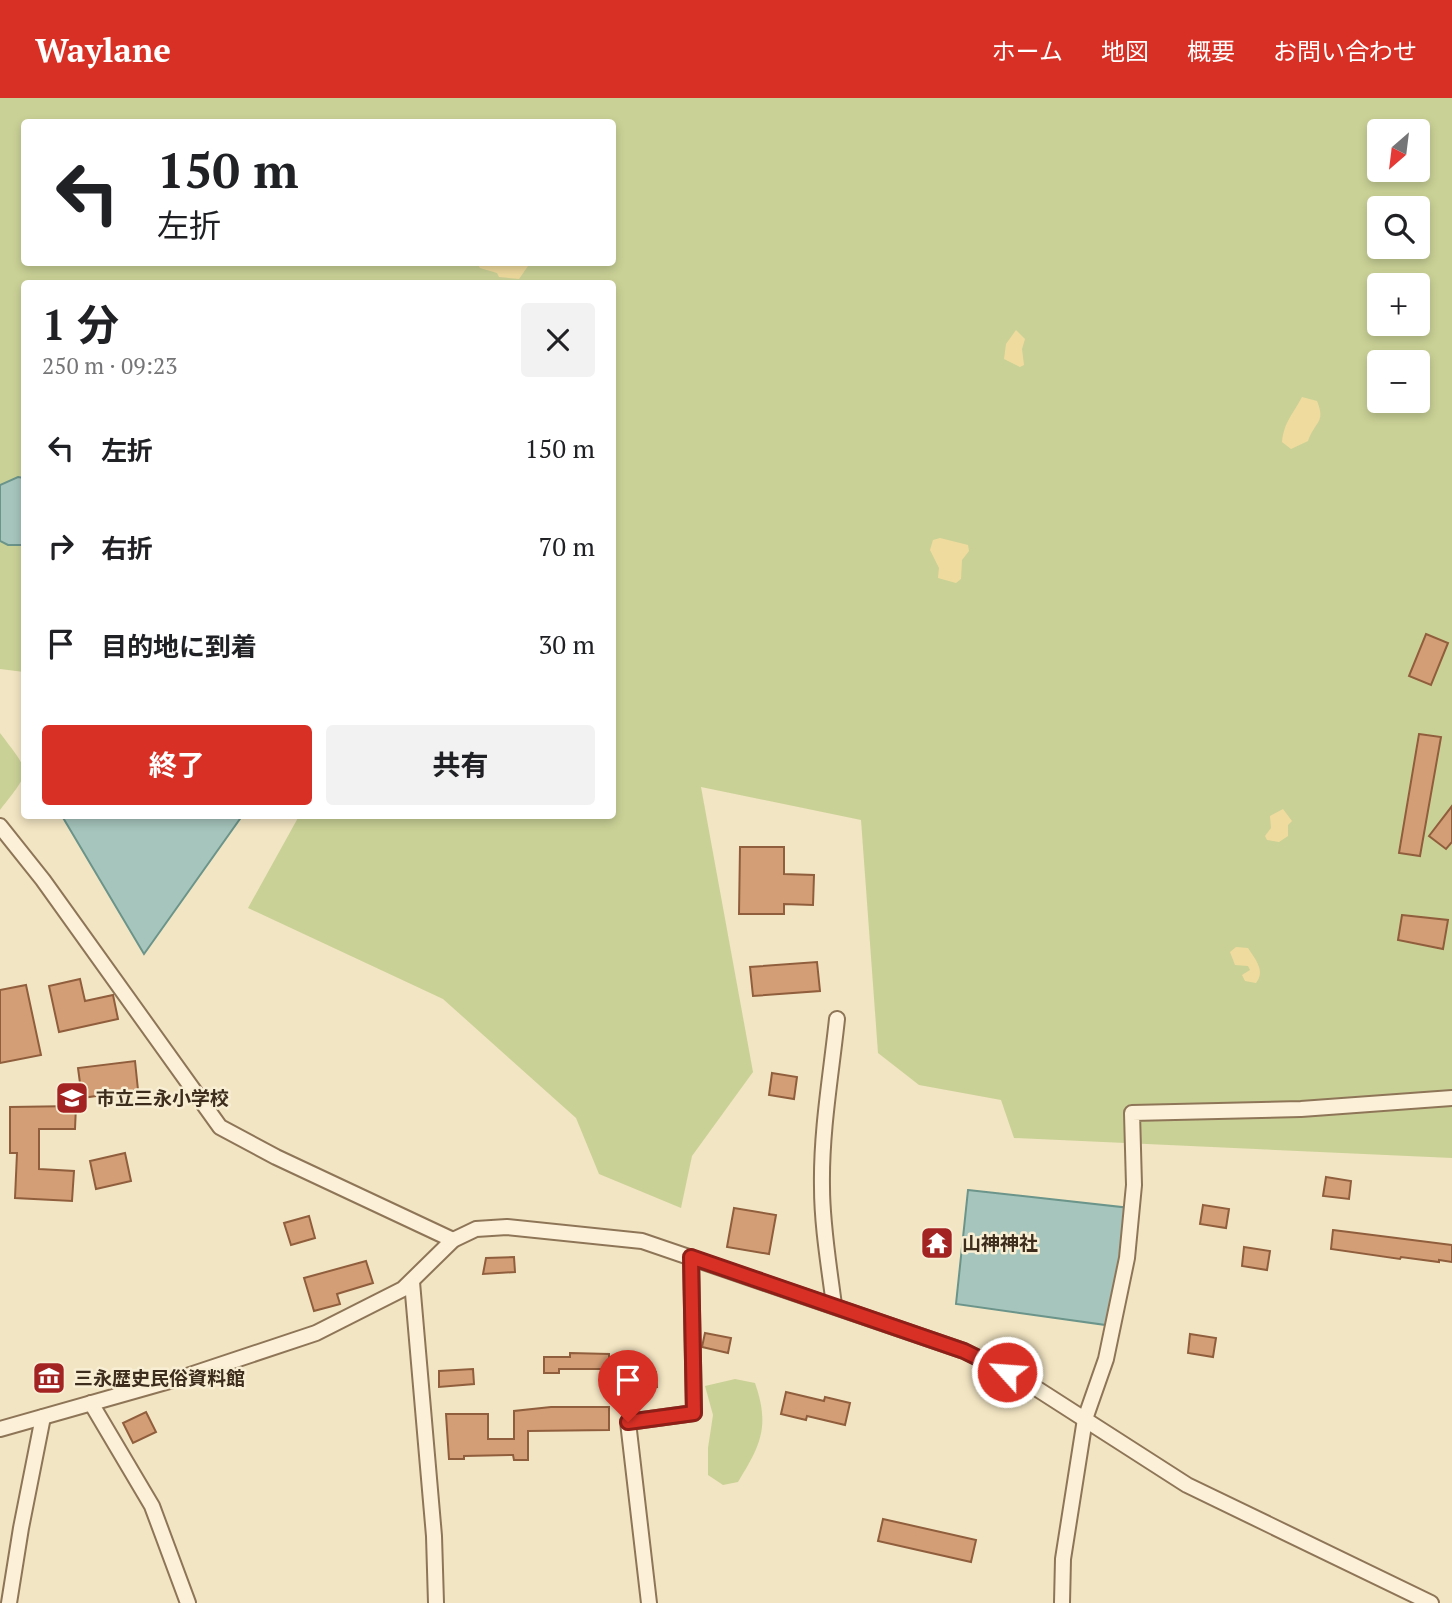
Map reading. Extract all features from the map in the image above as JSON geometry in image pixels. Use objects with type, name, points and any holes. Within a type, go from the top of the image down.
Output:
[{"type":"street","points":[[0,826],[43,880],[220,1127],[276,1157],[453,1240]]},
{"type":"street","points":[[834,1305],[821,1186],[824,1133],[838,1019]]},
{"type":"street","points":[[1062,1603],[1063,1559],[1085,1419],[1106,1359],[1127,1258],[1134,1185],[1132,1113],[1301,1109],[1452,1098]]},
{"type":"street","points":[[0,1429],[187,1376],[316,1333],[412,1282],[453,1240],[476,1229],[507,1227],[642,1241],[964,1351],[1028,1382],[1187,1485],[1431,1603]]},
{"type":"street","points":[[649,1603],[628,1422],[694,1413],[691,1257]]},
{"type":"street","points":[[412,1282],[434,1536],[436,1603]]},
{"type":"street","points":[[91,1404],[152,1506],[188,1603]]},
{"type":"street","points":[[9,1603],[43,1417]]},
{"type":"green space","points":[[0,98],[1452,98],[1452,1158],[1014,1138],[1001,1100],[919,1085],[878,1053],[861,820],[701,787],[753,1072],[692,1156],[681,1208],[599,1174],[576,1118],[443,999],[248,908],[297,819],[616,819],[616,280],[21,280],[21,672],[0,669]]},
{"type":"green space","points":[[0,733],[21,763],[21,780],[0,810]]},
{"type":"green space","points":[[735,1379],[755,1383],[762,1411],[761,1435],[738,1482],[723,1485],[708,1475],[708,1448],[713,1415],[705,1386]]},
{"type":"sand","points":[[479,266],[528,266],[519,279],[499,277],[497,273]]},
{"type":"sand","points":[[1016,330],[1025,339],[1022,349],[1024,365],[1020,367],[1004,359],[1006,344]]},
{"type":"sand","points":[[1302,397],[1317,401],[1320,418],[1308,441],[1291,449],[1282,442],[1283,435]]},
{"type":"sand","points":[[940,538],[968,545],[969,551],[962,560],[961,579],[956,583],[938,578],[939,568],[930,550],[933,540]]},
{"type":"sand","points":[[1283,809],[1292,821],[1288,825],[1288,836],[1279,842],[1267,840],[1265,836],[1271,828],[1270,816]]},
{"type":"sand","points":[[1236,947],[1248,948],[1256,961],[1260,974],[1256,983],[1245,981],[1242,975],[1250,970],[1248,966],[1235,965],[1230,952]]},
{"type":"water","points":[[21,478],[21,545],[8,545],[0,541],[0,485]]},
{"type":"water","points":[[64,819],[240,819],[144,954]]},
{"type":"water","points":[[968,1190],[1130,1208],[1113,1326],[956,1304]]},
{"type":"building","points":[[1426,634],[1448,643],[1431,685],[1409,676]]},
{"type":"building","points":[[1419,734],[1441,737],[1420,856],[1399,853]]},
{"type":"building","points":[[1452,806],[1452,842],[1446,849],[1429,836]]},
{"type":"building","points":[[740,847],[784,847],[784,874],[814,875],[813,905],[784,904],[784,914],[739,914]]},
{"type":"building","points":[[1402,915],[1448,920],[1443,949],[1398,940]]},
{"type":"building","points":[[817,962],[820,991],[753,996],[750,967]]},
{"type":"building","points":[[80,979],[85,1001],[113,995],[118,1019],[59,1032],[49,986]]},
{"type":"building","points":[[26,985],[41,1055],[0,1063],[0,990]]},
{"type":"building","points":[[135,1061],[138,1090],[82,1098],[78,1068]]},
{"type":"building","points":[[772,1073],[797,1077],[794,1099],[769,1095]]},
{"type":"building","points":[[76,1106],[75,1129],[39,1129],[39,1169],[74,1171],[72,1201],[15,1198],[17,1153],[10,1153],[10,1107]]},
{"type":"building","points":[[125,1153],[131,1181],[96,1189],[90,1161]]},
{"type":"building","points":[[1326,1177],[1351,1181],[1349,1199],[1323,1196]]},
{"type":"building","points":[[1203,1205],[1229,1209],[1226,1228],[1200,1224]]},
{"type":"building","points":[[734,1208],[776,1215],[769,1254],[727,1247]]},
{"type":"building","points":[[309,1216],[315,1238],[291,1245],[284,1223]]},
{"type":"building","points":[[1333,1230],[1452,1245],[1452,1262],[1400,1259],[1331,1249]]},
{"type":"building","points":[[1244,1247],[1270,1251],[1267,1270],[1242,1266]]},
{"type":"building","points":[[514,1257],[515,1272],[483,1274],[486,1258]]},
{"type":"building","points":[[366,1261],[373,1283],[337,1294],[340,1304],[314,1311],[304,1278]]},
{"type":"building","points":[[705,1333],[731,1338],[728,1353],[702,1347]]},
{"type":"building","points":[[1190,1334],[1216,1338],[1213,1357],[1188,1353]]},
{"type":"building","points":[[570,1353],[609,1354],[609,1369],[559,1369],[559,1373],[544,1373],[544,1357],[570,1357]]},
{"type":"building","points":[[473,1369],[474,1384],[439,1387],[439,1371]]},
{"type":"building","points":[[656,1372],[657,1387],[631,1389],[632,1373]]},
{"type":"building","points":[[786,1392],[824,1401],[825,1397],[850,1403],[845,1425],[807,1416],[806,1420],[781,1414]]},
{"type":"building","points":[[551,1407],[609,1407],[609,1430],[528,1431],[528,1460],[514,1460],[513,1455],[449,1459],[446,1414],[488,1414],[488,1439],[514,1439],[514,1411]]},
{"type":"building","points":[[146,1412],[156,1432],[133,1443],[123,1423]]},
{"type":"building","points":[[883,1519],[976,1540],[971,1562],[878,1541]]},
{"type":"place","name":"市立三永小学校","points":[[72,1098]]},
{"type":"place","name":"山神神社","points":[[937,1243]]},
{"type":"place","name":"三永歴史民俗資料館","points":[[49,1378]]},
{"type":"route","points":[[628,1422],[694,1413],[695,1355],[691,1257],[964,1351],[1007,1372]]}]
